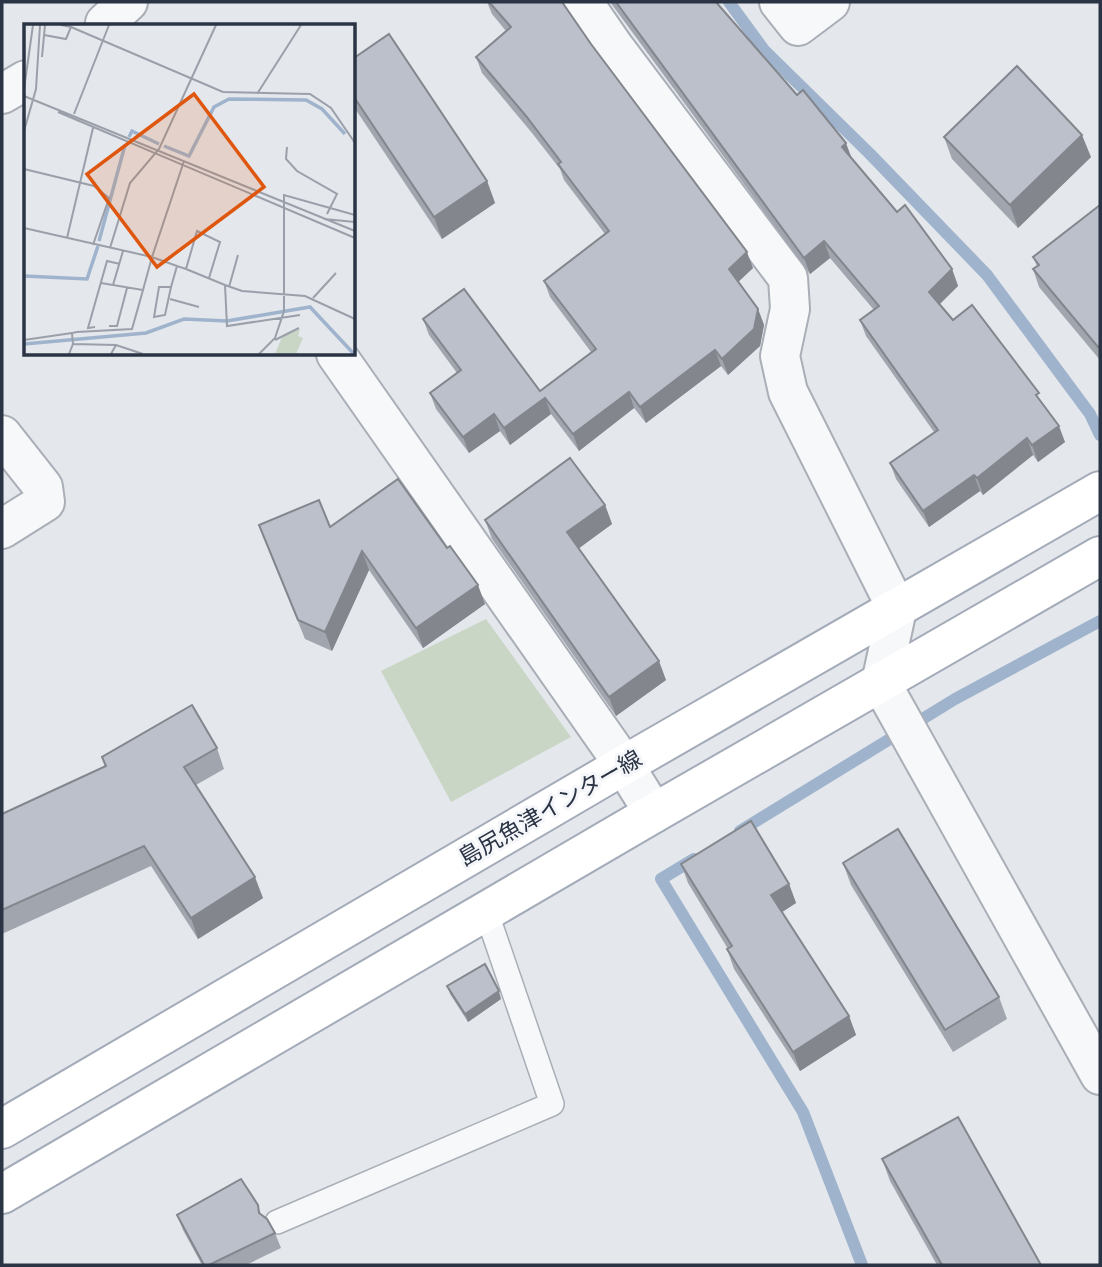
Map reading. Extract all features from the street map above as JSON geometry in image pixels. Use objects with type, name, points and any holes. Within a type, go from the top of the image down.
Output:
[{"type":"main road","name":"島尻魚津インター線","points":[[2,1129],[624,765],[1100,491]]},
{"type":"main road","points":[[2,1194],[1100,556]]},
{"type":"street","points":[[583,2],[788,278],[790,309],[780,356],[788,392],[897,609],[881,683],[1100,1075]]},
{"type":"street","points":[[779,2],[798,26],[830,2]]},
{"type":"street","points":[[2,94],[24,81]]},
{"type":"street","points":[[337,355],[624,765],[654,813]]},
{"type":"street","points":[[2,435],[43,487],[45,502],[2,529]]},
{"type":"lane","points":[[277,1222],[552,1104],[486,911]]},
{"type":"green space","points":[[486,619],[571,737],[451,802],[381,671]]},
{"type":"building","points":[[489,2],[562,2],[747,252],[729,269],[758,309],[754,329],[722,359],[715,350],[640,407],[629,392],[573,434],[545,398],[504,428],[494,414],[463,437],[430,393],[461,370],[423,319],[464,289],[540,391],[596,349],[544,281],[609,231],[558,164],[561,162],[526,116],[476,57],[511,27]]},
{"type":"building","points":[[616,2],[716,2],[797,95],[803,90],[846,143],[842,147],[897,212],[905,205],[952,269],[929,292],[953,320],[972,305],[1039,393],[1036,395],[1059,426],[1032,445],[1027,438],[977,478],[974,475],[923,511],[890,463],[938,430],[860,320],[879,306],[824,241],[804,258]]},
{"type":"building","points":[[389,34],[487,181],[434,217],[355,98],[355,57]]},
{"type":"building","points":[[1017,66],[1082,135],[1010,205],[944,137]]},
{"type":"building","points":[[1100,205],[1098,347],[1033,269],[1039,265],[1033,257]]},
{"type":"building","points":[[570,458],[605,505],[567,532],[659,661],[609,697],[485,520]]},
{"type":"building","points":[[398,479],[447,548],[450,546],[478,585],[416,628],[362,551],[325,632],[298,620],[259,525],[319,500],[330,527]]},
{"type":"building","points":[[192,705],[217,748],[184,767],[255,877],[191,918],[144,846],[2,910],[2,814],[106,766],[102,757]]},
{"type":"building","points":[[751,821],[789,884],[771,895],[849,1016],[793,1052],[727,949],[732,946],[681,864]]},
{"type":"building","points":[[898,829],[999,997],[945,1030],[843,863]]},
{"type":"building","points":[[485,964],[499,991],[465,1014],[447,986]]},
{"type":"building","points":[[958,1117],[1041,1265],[942,1265],[882,1159]]},
{"type":"building","points":[[241,1179],[258,1205],[259,1213],[267,1219],[275,1233],[204,1265],[177,1215]]},
{"type":"waterway","points":[[729,2],[764,50],[987,275],[1090,414],[1100,435]]},
{"type":"waterway","points":[[740,831],[955,699],[1100,621]]},
{"type":"waterway","points":[[694,859],[661,879],[803,1112],[862,1265]]}]
